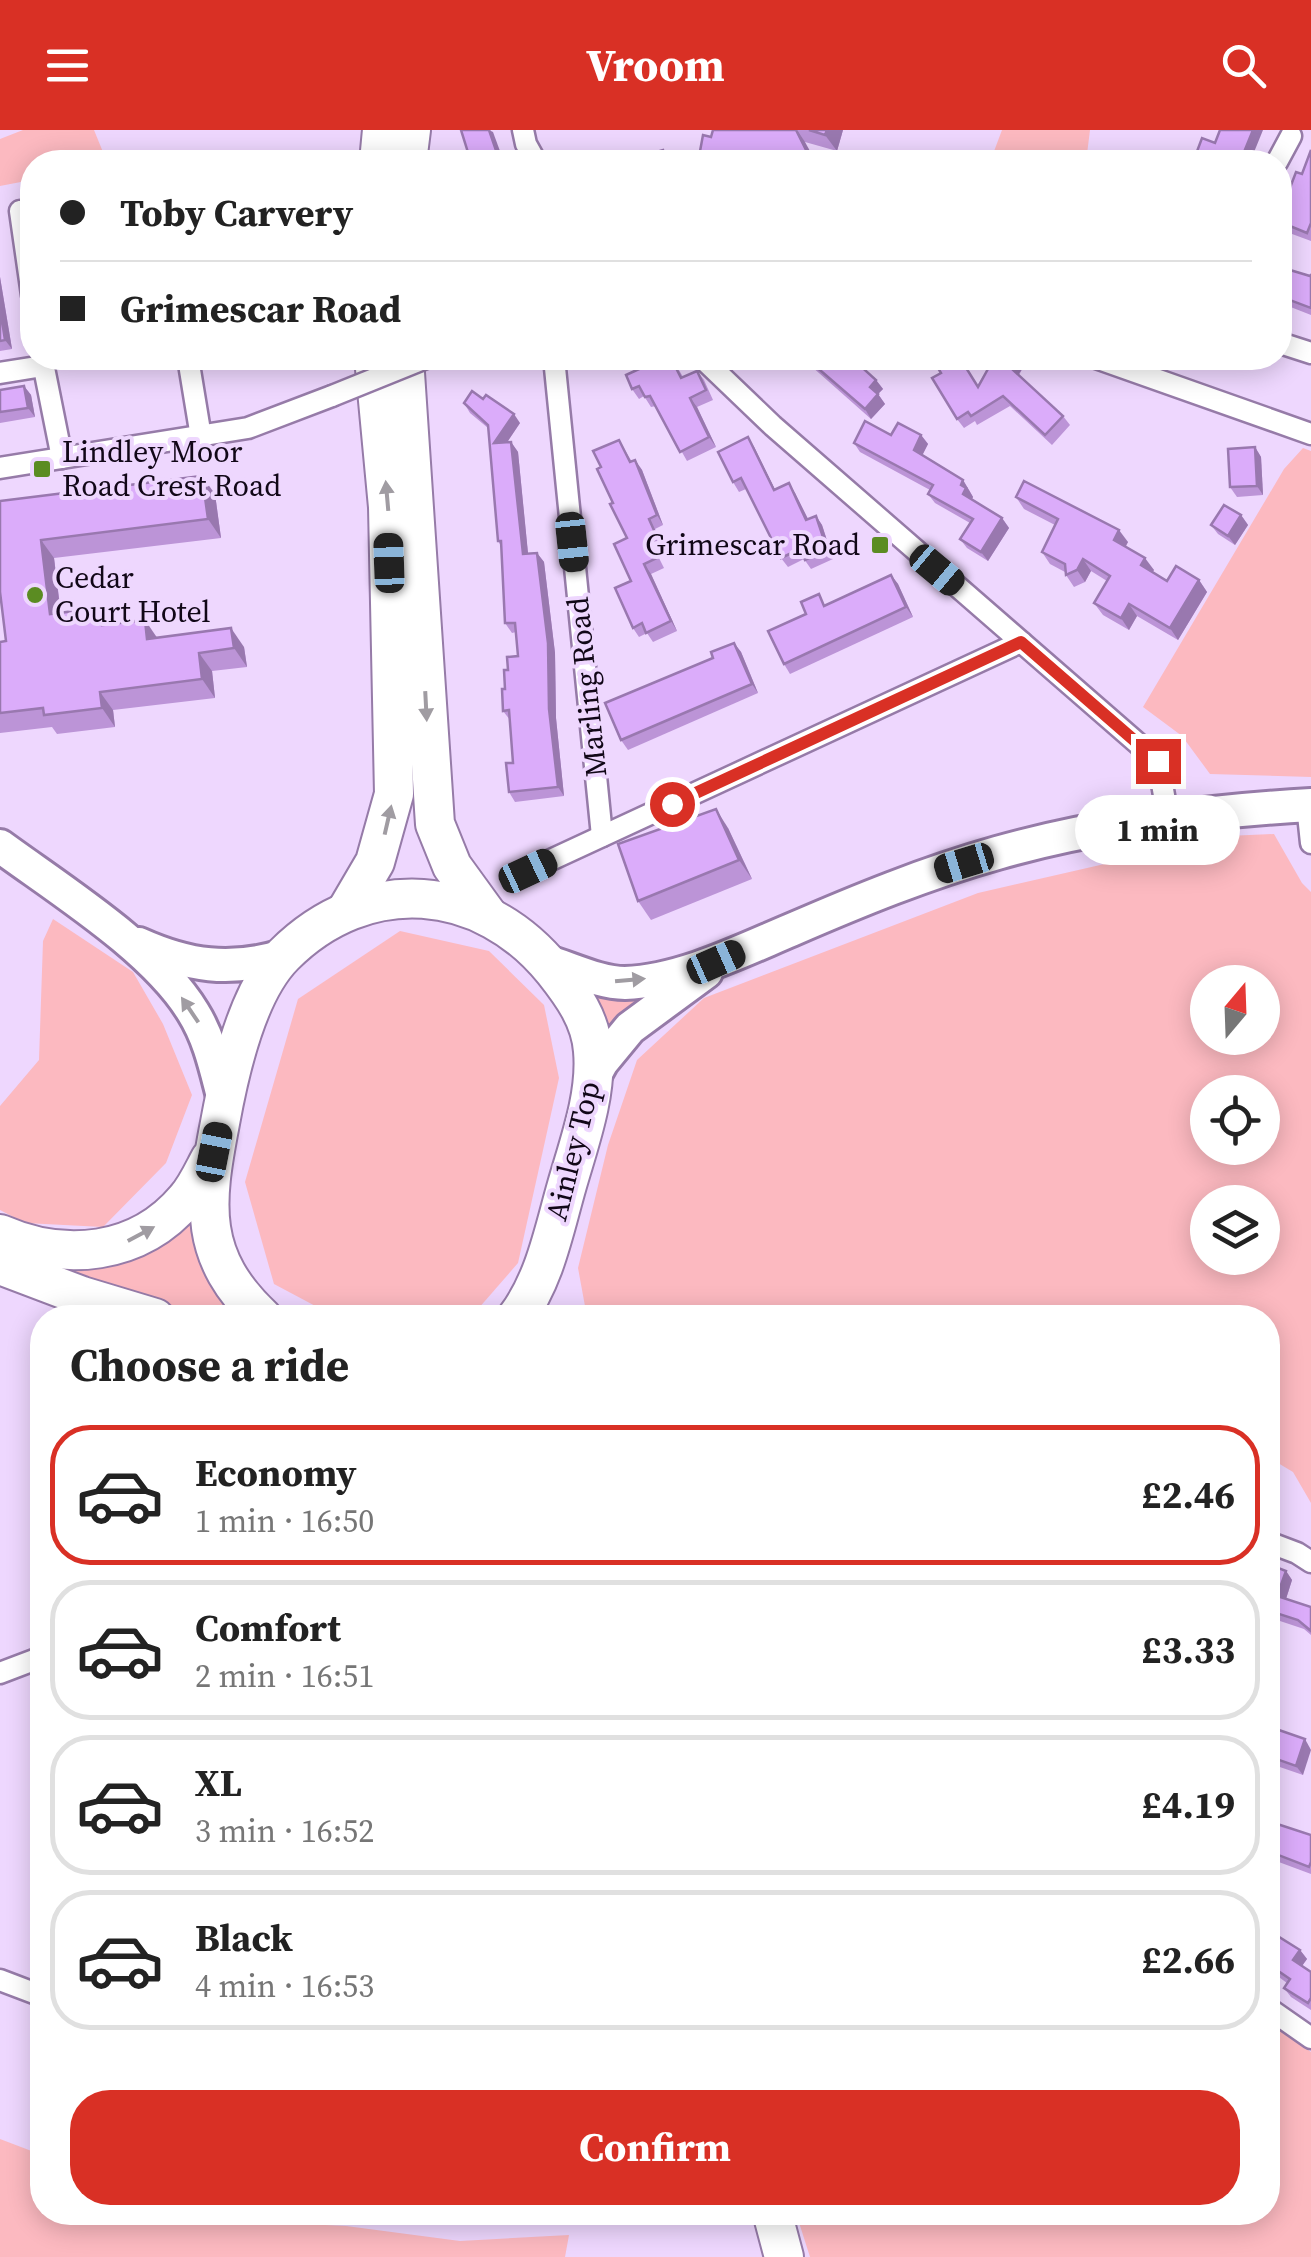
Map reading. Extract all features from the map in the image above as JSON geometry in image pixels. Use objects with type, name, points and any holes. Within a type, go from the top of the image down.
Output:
[{"type":"highway","points":[[348,908],[375,862],[394,794],[388,506],[375,370]]},
{"type":"highway","points":[[405,370],[435,824],[452,866],[489,916]]},
{"type":"highway","points":[[418,370],[427,583],[422,609]]},
{"type":"highway","name":"Ainley Top","points":[[249,1305],[236,1293],[216,1255],[210,1224],[214,1152],[224,1100],[254,1002],[283,956],[348,908],[419,898],[449,901],[489,916],[518,935],[545,960],[574,997],[590,1033],[592,1080],[582,1133],[538,1282],[524,1305]]},
{"type":"highway","points":[[0,1234],[28,1246],[67,1252],[124,1243],[162,1223],[188,1197],[214,1152]]},
{"type":"highway","points":[[549,1247],[550,1305]]},
{"type":"highway","points":[[0,1265],[112,1305]]},
{"type":"highway","points":[[775,2225],[784,2257]]},
{"type":"main road","points":[[545,960],[626,983],[716,962],[932,873],[1054,838],[1168,818],[1309,805]]},
{"type":"main road","points":[[0,846],[121,936],[191,1008],[211,1051],[224,1100]]},
{"type":"main road","points":[[121,936],[192,964],[240,966],[283,956]]},
{"type":"main road","points":[[592,1080],[630,1028],[716,962]]},
{"type":"street","points":[[1283,150],[1291,136]]},
{"type":"street","points":[[44,370],[62,458]]},
{"type":"street","points":[[190,370],[201,438]]},
{"type":"street","points":[[0,468],[248,428],[396,370]]},
{"type":"street","name":"Marling Road","points":[[555,370],[602,836]]},
{"type":"street","points":[[715,370],[1158,761],[1168,818]]},
{"type":"street","points":[[1130,370],[1311,434]]},
{"type":"street","points":[[528,871],[1021,642]]},
{"type":"street","points":[[1309,805],[1311,843]]},
{"type":"street","points":[[1280,1546],[1311,1562]]},
{"type":"street","points":[[0,1673],[30,1662]]},
{"type":"street","points":[[0,1980],[30,1991]]},
{"type":"street","points":[[1280,2016],[1311,2038]]},
{"type":"shaded area","points":[[23,130],[94,130],[102,150],[20,150],[20,182],[0,186],[0,139]]},
{"type":"shaded area","points":[[1002,130],[1090,130],[1088,150],[994,150]]},
{"type":"shaded area","points":[[1303,448],[1311,451],[1311,777],[1210,774],[1182,736],[1143,707],[1284,469]]},
{"type":"shaded area","points":[[1274,834],[1311,892],[1311,1503],[1293,1472],[1280,1464],[1280,1305],[585,1305],[578,1268],[608,1145],[637,1060],[704,998],[978,893],[1227,836]]},
{"type":"shaded area","points":[[53,919],[133,972],[163,1024],[192,1095],[166,1163],[103,1227],[25,1223],[0,1210],[0,1106],[39,1060],[43,941]]},
{"type":"shaded area","points":[[400,931],[489,951],[544,1005],[559,1078],[518,1263],[481,1305],[313,1305],[274,1284],[245,1182],[298,999]]},
{"type":"shaded area","points":[[578,986],[650,995],[599,1048]]},
{"type":"shaded area","points":[[200,1211],[241,1305],[158,1305],[48,1263]]},
{"type":"shaded area","points":[[1280,2029],[1311,2052],[1311,2257],[810,2257],[800,2225],[1280,2225]]},
{"type":"shaded area","points":[[0,2139],[30,2150],[30,2225],[326,2225],[460,2241],[569,2235],[565,2257],[0,2257]]},
{"type":"building","points":[[461,130],[489,130],[496,150],[467,150]]},
{"type":"building","points":[[713,130],[796,130],[806,150],[700,150],[703,135],[711,137]]},
{"type":"building","points":[[1220,130],[1253,130],[1245,150],[1198,150],[1202,138],[1215,143]]},
{"type":"building","points":[[1311,150],[1311,223],[1307,233],[1292,227],[1292,182],[1296,172],[1302,174]]},
{"type":"building","points":[[1292,271],[1311,275],[1311,308],[1292,301]]},
{"type":"building","points":[[0,308],[5,340],[0,341]]},
{"type":"building","points":[[637,370],[677,370],[681,378],[697,371],[706,390],[690,398],[709,437],[680,452],[650,396],[645,397],[639,386],[632,389],[626,375]]},
{"type":"building","points":[[820,370],[865,370],[876,380],[870,387],[878,394],[865,409]]},
{"type":"building","points":[[939,370],[967,370],[978,387],[987,370],[1013,370],[1063,416],[1045,435],[1003,396],[971,416],[968,412],[957,419],[932,378],[941,373]]},
{"type":"building","points":[[24,386],[28,408],[0,412],[0,390]]},
{"type":"building","points":[[472,391],[483,399],[486,395],[514,414],[494,443],[511,442],[523,554],[537,553],[558,787],[509,792],[506,763],[513,763],[509,710],[503,711],[502,689],[507,657],[518,656],[515,623],[505,623],[501,541],[488,425],[464,403]]},
{"type":"building","points":[[865,421],[891,435],[898,423],[921,435],[914,450],[963,480],[963,494],[1002,518],[981,552],[960,539],[973,519],[928,494],[933,485],[854,443]]},
{"type":"building","points":[[748,437],[774,490],[789,483],[806,520],[816,516],[827,549],[805,560],[800,549],[781,558],[741,478],[733,482],[718,452]]},
{"type":"building","points":[[619,440],[630,462],[635,460],[657,515],[649,519],[657,537],[649,541],[657,558],[644,564],[671,621],[646,633],[642,623],[633,628],[615,588],[631,581],[614,544],[627,538],[610,504],[613,503],[593,451]]},
{"type":"building","points":[[1255,447],[1257,486],[1230,487],[1228,449]]},
{"type":"building","name":"Cedar Court Hotel","points":[[202,476],[208,519],[41,540],[50,614],[100,608],[102,625],[145,620],[147,639],[231,628],[234,648],[199,653],[202,679],[100,692],[102,708],[44,715],[43,708],[0,713],[0,642],[6,641],[0,592],[0,501]]},
{"type":"building","points":[[1024,481],[1119,530],[1114,540],[1145,558],[1141,565],[1167,581],[1176,566],[1199,580],[1170,628],[1129,604],[1121,618],[1094,603],[1110,576],[1083,559],[1077,570],[1066,575],[1065,564],[1042,552],[1058,519],[1016,497]]},
{"type":"building","points":[[1224,505],[1241,515],[1228,536],[1211,525]]},
{"type":"building","points":[[891,575],[906,607],[784,664],[768,631],[806,614],[801,602],[819,594],[824,606]]},
{"type":"building","points":[[734,643],[752,684],[621,740],[605,703],[713,658],[711,652]]},
{"type":"building","points":[[716,809],[739,860],[638,901],[618,844]]},
{"type":"building","points":[[1280,1597],[1311,1607],[1311,1631],[1298,1620],[1280,1614]]},
{"type":"building","points":[[1280,1730],[1305,1739],[1296,1766],[1280,1760]]},
{"type":"building","points":[[1280,1825],[1311,1835],[1309,1867],[1280,1856]]},
{"type":"building","points":[[1280,1938],[1300,1950],[1293,1960],[1311,1972],[1308,2003],[1284,1988],[1290,1979],[1280,1972]]},
{"type":"place","name":"Lindley Moor Road Crest Road","points":[[42,469]]},
{"type":"place","name":"Grimescar Road","points":[[880,545]]},
{"type":"place","name":"Cedar Court Hotel","points":[[35,595]]},
{"type":"route","points":[[672,804],[1021,642],[1158,761]]}]
